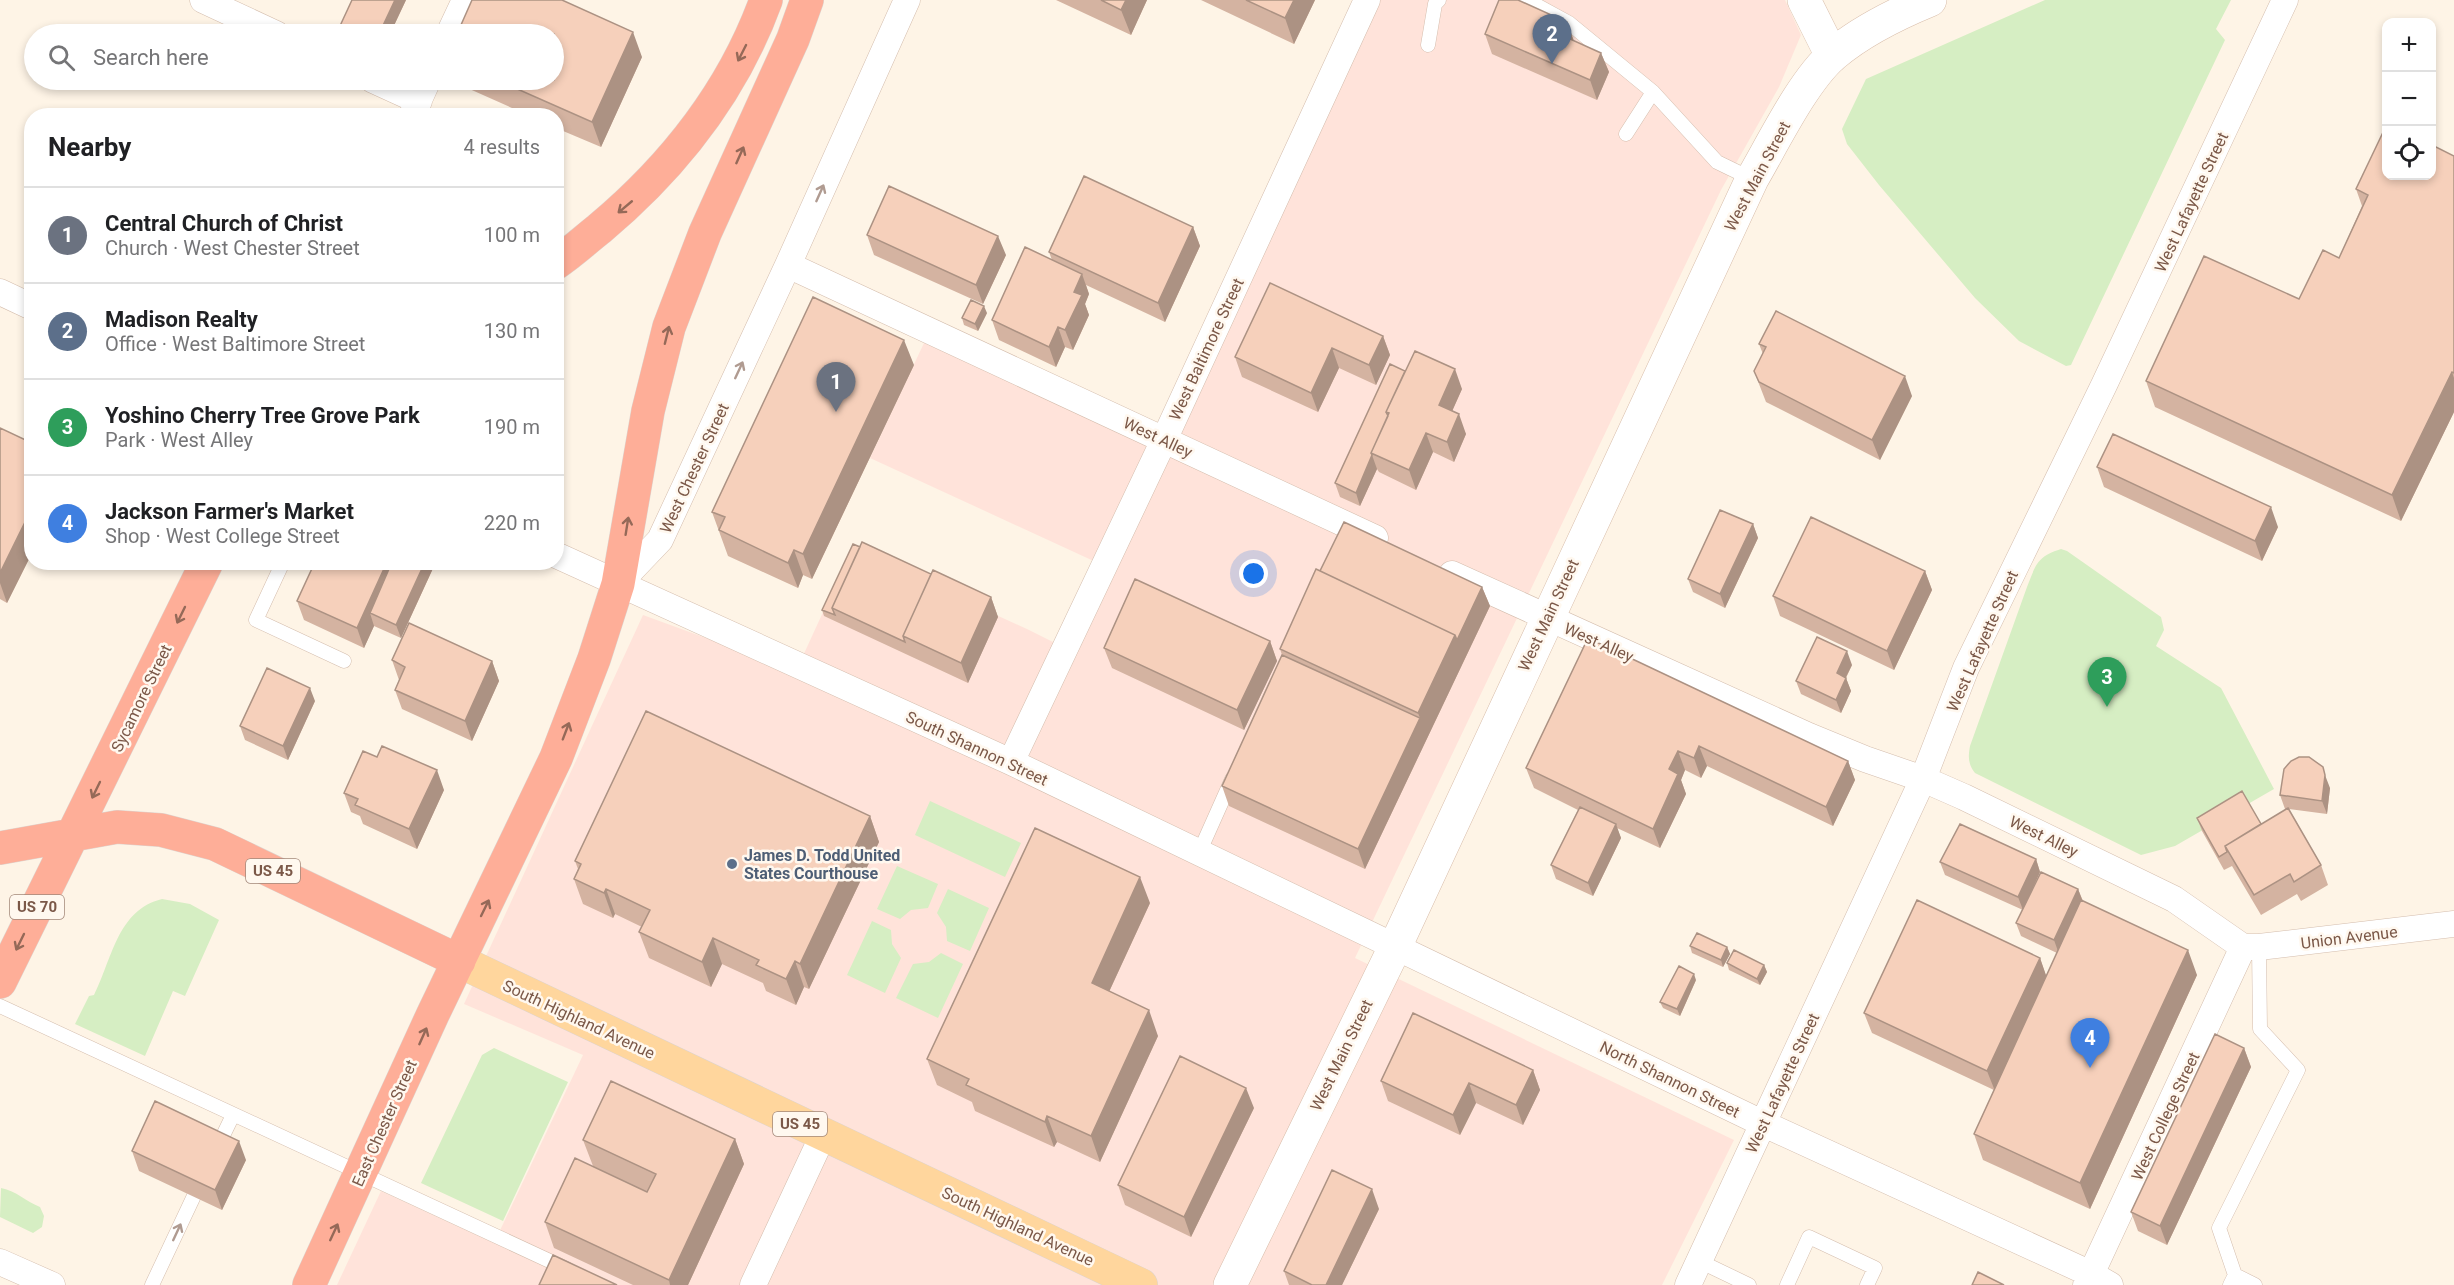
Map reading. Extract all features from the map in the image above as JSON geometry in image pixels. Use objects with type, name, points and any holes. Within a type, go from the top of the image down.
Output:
[{"type":"highway","points":[[564,256],[634,199],[683,147],[723,92],[758,24],[766,0]]},
{"type":"highway","points":[[618,584],[646,422],[669,327],[705,233],[793,39],[807,0]]},
{"type":"highway","name":"Sycamore Street","points":[[75,834],[203,570]]},
{"type":"highway","name":"West Chester Street","points":[[459,961],[556,758],[594,659],[618,584]]},
{"type":"highway","name":"South Highland Avenue","points":[[0,848],[117,826],[150,829],[215,844],[459,961]]},
{"type":"highway","name":"US 70","points":[[0,982],[75,834]]},
{"type":"highway","name":"East Chester Street","points":[[309,1285],[459,961]]},
{"type":"main road","points":[[1804,0],[1832,56]]},
{"type":"main road","name":"West Main Street","points":[[1230,1285],[1395,947],[1752,179],[1804,91],[1832,56],[1865,32],[1930,0]]},
{"type":"main road","name":"South Highland Avenue","points":[[459,961],[1141,1285]]},
{"type":"street","points":[[203,0],[255,24]]},
{"type":"street","points":[[454,24],[465,0]]},
{"type":"street","name":"West Chester Street","points":[[618,584],[660,540],[788,265],[907,0]]},
{"type":"street","name":"West Baltimore Street","points":[[1011,762],[1164,440],[1367,0]]},
{"type":"street","name":"West Lafayette Street","points":[[1688,1285],[1923,779],[1966,668],[2114,364],[2285,0]]},
{"type":"street","points":[[399,90],[420,98]]},
{"type":"street","name":"West Alley","points":[[788,265],[1164,440],[1344,530],[1398,549]]},
{"type":"street","points":[[0,292],[24,303]]},
{"type":"street","name":"South Shannon Street","points":[[564,559],[1011,762],[1395,947]]},
{"type":"street","name":"West Alley","points":[[1429,564],[1809,736],[1923,779],[2174,899],[2251,947]]},
{"type":"street","name":"Union Avenue","points":[[2251,947],[2454,924]]},
{"type":"street","name":"North Shannon Street","points":[[1395,947],[2096,1281]]},
{"type":"street","name":"West College Street","points":[[2096,1281],[2251,947]]},
{"type":"street","points":[[753,1285],[823,1135]]},
{"type":"street","points":[[0,1262],[52,1285]]},
{"type":"lane","points":[[1428,45],[1435,4],[1439,0]]},
{"type":"lane","points":[[1527,0],[1569,23],[1653,92],[1717,162],[1752,179]]},
{"type":"lane","points":[[1626,134],[1653,92]]},
{"type":"lane","points":[[279,570],[256,620],[344,661]]},
{"type":"lane","points":[[1199,853],[1237,768]]},
{"type":"lane","points":[[2251,947],[2260,1029],[2298,1070],[2219,1228],[2232,1280],[2255,1285]]},
{"type":"lane","points":[[0,1006],[584,1276]]},
{"type":"lane","points":[[152,1285],[233,1115]]},
{"type":"lane","points":[[1787,1285],[1809,1237],[1875,1268],[1867,1285]]},
{"type":"lane","points":[[1699,1261],[1749,1285]]},
{"type":"shaded area","points":[[1380,0],[1785,0],[1801,35],[1779,87],[1721,190],[1355,958],[1734,1140],[1662,1285],[337,1285],[381,1191],[494,1243],[583,1055],[464,1004],[643,615],[796,671],[852,549],[1073,652],[1111,569],[870,458],[924,343],[1172,450]]},
{"type":"green space","points":[[2045,0],[2231,0],[2216,29],[2225,40],[2071,365],[2066,366],[2019,341],[1975,298],[1879,185],[1847,144],[1842,129],[1866,79]]},
{"type":"green space","points":[[2061,549],[2161,617],[2164,630],[2156,646],[2221,688],[2274,789],[2175,846],[2141,855],[1975,773],[1969,760],[1970,746],[2027,587],[2038,563],[2046,555]]},
{"type":"green space","points":[[930,801],[1021,843],[1005,877],[915,835]]},
{"type":"green space","points":[[897,866],[938,884],[928,908],[911,910],[900,919],[877,909]]},
{"type":"green space","points":[[948,889],[989,908],[970,951],[947,941],[946,927],[937,913]]},
{"type":"green space","points":[[162,899],[190,904],[219,920],[185,996],[173,991],[145,1056],[75,1024],[89,996],[94,995],[125,925],[147,905]]},
{"type":"green space","points":[[872,921],[891,930],[892,944],[901,958],[885,993],[847,975]]},
{"type":"green space","points":[[941,953],[963,964],[938,1018],[896,998],[913,964],[929,962]]},
{"type":"green space","points":[[494,1048],[568,1082],[503,1221],[421,1183],[482,1055]]},
{"type":"green space","points":[[1,1188],[12,1191],[40,1207],[44,1216],[42,1227],[33,1233],[0,1217]]},
{"type":"building","points":[[352,0],[395,0],[384,24],[341,24]]},
{"type":"building","points":[[472,0],[562,0],[633,32],[592,122],[520,90],[564,90],[564,24],[461,24]]},
{"type":"building","points":[[1101,0],[1126,0],[1121,10]]},
{"type":"building","points":[[1246,0],[1294,0],[1285,18]]},
{"type":"building","points":[[1499,0],[1518,0],[1567,22],[1561,35],[1601,53],[1590,80],[1485,34]]},
{"type":"building","points":[[2382,134],[2382,180],[2436,180],[2436,147],[2454,156],[2454,373],[2452,372],[2392,495],[2146,381],[2204,256],[2299,299],[2323,250],[2339,258],[2368,195],[2356,189]]},
{"type":"building","points":[[1084,176],[1193,227],[1158,303],[1049,252]]},
{"type":"building","points":[[889,186],[998,236],[976,285],[867,235]]},
{"type":"building","points":[[1025,247],[1082,274],[1074,292],[1082,295],[1065,330],[1058,327],[1049,347],[992,320]]},
{"type":"building","points":[[1270,283],[1383,336],[1369,365],[1332,348],[1311,393],[1235,357]]},
{"type":"building","points":[[813,297],[904,340],[803,554],[794,550],[788,563],[719,530],[725,517],[712,512]]},
{"type":"building","points":[[971,300],[984,306],[975,324],[962,318]]},
{"type":"building","points":[[1776,311],[1905,376],[1872,440],[1759,382],[1754,371],[1766,347],[1759,344]]},
{"type":"building","points":[[1415,351],[1455,369],[1439,405],[1459,414],[1447,442],[1426,433],[1409,470],[1371,453],[1389,413],[1386,412]]},
{"type":"building","points":[[1390,364],[1405,371],[1386,412],[1388,416],[1356,493],[1335,483]]},
{"type":"building","points":[[0,428],[24,439],[24,524],[0,573]]},
{"type":"building","points":[[2113,434],[2271,507],[2255,541],[2097,467]]},
{"type":"building","points":[[1720,510],[1753,524],[1720,594],[1688,579]]},
{"type":"building","points":[[1811,517],[1925,571],[1887,651],[1773,596]]},
{"type":"building","points":[[1344,522],[1482,587],[1457,640],[1455,635],[1320,571]]},
{"type":"building","points":[[862,542],[931,574],[903,636],[905,642],[832,608]]},
{"type":"building","points":[[853,544],[860,547],[832,608],[835,615],[822,610]]},
{"type":"building","points":[[1316,569],[1455,635],[1418,713],[1280,649]]},
{"type":"building","points":[[311,570],[383,570],[357,628],[297,601]]},
{"type":"building","points":[[389,570],[421,570],[396,625],[370,613]]},
{"type":"building","points":[[933,570],[991,597],[961,663],[903,636]]},
{"type":"building","points":[[1135,579],[1270,641],[1237,710],[1104,648]]},
{"type":"building","points":[[409,623],[492,661],[465,721],[395,690],[405,667],[392,660]]},
{"type":"building","points":[[1817,637],[1847,651],[1837,673],[1846,678],[1836,700],[1796,681]]},
{"type":"building","points":[[1588,638],[1848,761],[1826,807],[1699,746],[1694,758],[1678,751],[1669,769],[1678,774],[1653,829],[1526,768]]},
{"type":"building","points":[[1282,655],[1420,718],[1358,849],[1222,786]]},
{"type":"building","points":[[267,668],[310,688],[283,746],[240,726]]},
{"type":"building","name":"James D. Todd United States Courthouse","points":[[646,711],[870,816],[800,964],[795,961],[786,979],[756,965],[759,960],[713,938],[702,962],[639,932],[650,910],[606,889],[604,893],[574,879],[581,864],[575,861]]},
{"type":"building","points":[[382,746],[437,770],[409,829],[355,805],[358,799],[344,793],[363,751],[377,757]]},
{"type":"building","points":[[2299,757],[2309,757],[2323,767],[2325,775],[2322,801],[2280,795],[2284,769],[2291,761]]},
{"type":"building","points":[[2242,791],[2261,824],[2225,846],[2227,852],[2219,857],[2197,818]]},
{"type":"building","points":[[1580,807],[1616,824],[1588,883],[1551,865]]},
{"type":"building","points":[[2288,808],[2321,865],[2294,882],[2290,874],[2254,895],[2225,846]]},
{"type":"building","points":[[1960,824],[2036,859],[2018,897],[1940,862]]},
{"type":"building","points":[[1035,828],[1140,877],[1092,983],[1149,1010],[1091,1136],[1047,1116],[1045,1122],[966,1085],[969,1079],[927,1059]]},
{"type":"building","points":[[2041,872],[2078,889],[2054,940],[2016,923]]},
{"type":"building","points":[[1917,900],[2040,958],[1987,1071],[1864,1013]]},
{"type":"building","points":[[2081,900],[2188,950],[2080,1183],[1974,1134]]},
{"type":"building","points":[[1697,933],[1727,947],[1721,960],[1690,946]]},
{"type":"building","points":[[1734,950],[1764,965],[1757,979],[1727,963]]},
{"type":"building","points":[[1679,966],[1694,974],[1677,1009],[1660,1002]]},
{"type":"building","points":[[1413,1013],[1533,1070],[1516,1105],[1469,1083],[1453,1115],[1381,1081]]},
{"type":"building","points":[[2215,1034],[2244,1048],[2160,1226],[2131,1212]]},
{"type":"building","points":[[1180,1056],[1246,1088],[1184,1217],[1118,1185]]},
{"type":"building","points":[[611,1081],[735,1139],[669,1280],[545,1222],[575,1158],[647,1192],[656,1174],[583,1140]]},
{"type":"building","points":[[155,1101],[239,1141],[215,1190],[132,1151]]},
{"type":"building","points":[[1332,1170],[1372,1189],[1326,1285],[1312,1285],[1284,1271]]},
{"type":"building","points":[[553,1255],[617,1285],[539,1285]]},
{"type":"building","points":[[1978,1272],[2004,1285],[1972,1285]]},
{"type":"place","name":"Madison Realty","points":[[1552,64]]},
{"type":"place","name":"Central Church of Christ","points":[[836,412]]},
{"type":"place","name":"Yoshino Cherry Tree Grove Park","points":[[2107,707]]},
{"type":"place","name":"James D. Todd United States Courthouse","points":[[732,864]]},
{"type":"place","name":"Jackson Farmer's Market","points":[[2090,1068]]}]
